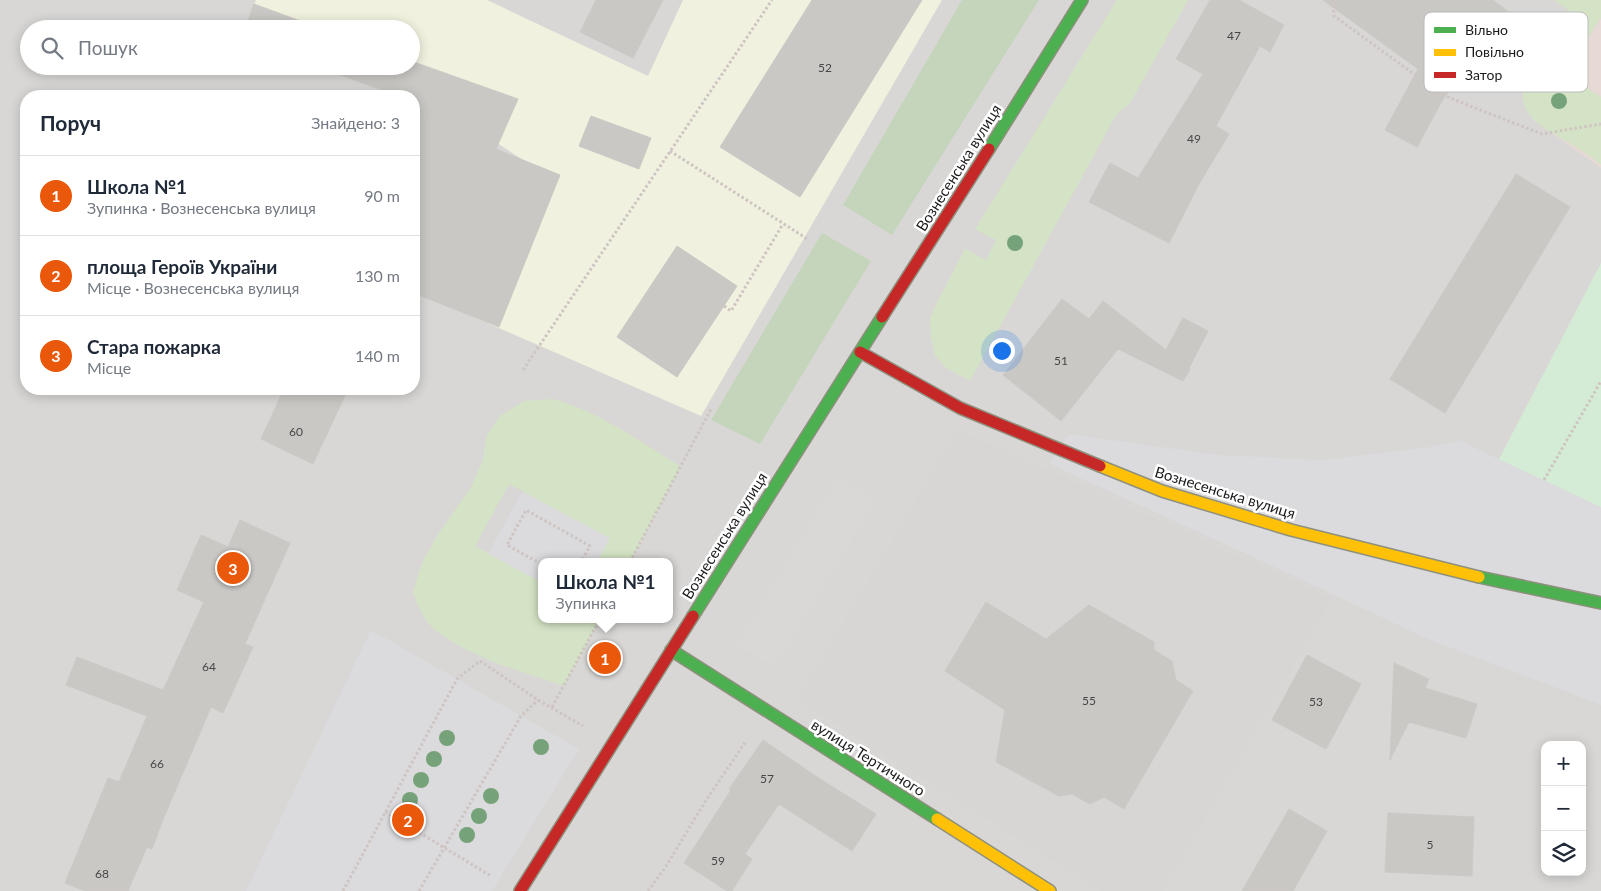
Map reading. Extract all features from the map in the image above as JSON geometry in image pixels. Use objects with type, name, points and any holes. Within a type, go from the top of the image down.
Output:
[{"type":"street","name":"Вознесенська вулиця","points":[[520,891],[1082,0]]},
{"type":"street","name":"Вознесенська вулиця","points":[[860,352],[960,408],[1162,491],[1310,535],[1486,579],[1601,603]]},
{"type":"street","name":"вулиця Тертичного","points":[[671,650],[1050,891]]},
{"type":"path","points":[[524,370],[772,0]]},
{"type":"path","points":[[1333,0],[1334,16],[1424,81]]},
{"type":"path","points":[[1439,92],[1542,134],[1601,124]]},
{"type":"path","points":[[670,151],[809,240]]},
{"type":"path","points":[[724,306],[731,311],[783,224]]},
{"type":"path","points":[[1544,480],[1601,381]]},
{"type":"path","points":[[632,558],[711,409]]},
{"type":"path","points":[[538,562],[507,545],[526,510],[590,546],[583,558]]},
{"type":"path","points":[[552,708],[598,623]]},
{"type":"path","points":[[343,891],[457,679],[480,661],[538,700],[611,745]]},
{"type":"path","points":[[419,891],[522,716],[538,700]]},
{"type":"path","points":[[648,891],[665,868],[703,805],[746,741]]},
{"type":"path","points":[[385,812],[491,876]]},
{"type":"shaded area","points":[[0,0],[1601,0],[1601,891],[0,891]]},
{"type":"shaded area","points":[[256,0],[487,0],[648,76],[683,0],[942,0],[701,416],[462,312],[523,160],[459,118],[420,104],[420,90],[382,90],[340,75],[420,75],[420,20],[248,20]]},
{"type":"shaded area","points":[[962,0],[1039,0],[892,235],[843,205]]},
{"type":"shaded area","points":[[1601,18],[1601,168],[1539,124],[1556,92],[1588,92],[1588,38]]},
{"type":"shaded area","points":[[822,233],[871,261],[760,444],[711,420]]},
{"type":"shaded area","points":[[1601,263],[1601,511],[1496,465]]},
{"type":"shaded area","points":[[958,430],[1332,599],[1163,891],[1100,891],[797,699]]},
{"type":"shaded area","points":[[1069,434],[1218,455],[1322,460],[1431,447],[1460,441],[1601,507],[1601,705],[1428,639],[1050,464]]},
{"type":"shaded area","points":[[837,478],[875,500],[775,667],[737,645]]},
{"type":"shaded area","points":[[522,492],[610,538],[599,558],[538,558],[538,580],[488,554]]},
{"type":"shaded area","points":[[371,630],[579,749],[492,891],[246,891]]},
{"type":"green space","points":[[1117,0],[1188,0],[1130,103],[1116,115],[970,381],[945,367],[935,355],[931,338],[930,319],[965,249],[986,260],[996,240],[975,229]]},
{"type":"green space","points":[[1554,0],[1601,0],[1601,17],[1588,38],[1588,12],[1571,12]]},
{"type":"green space","points":[[1588,88],[1601,97],[1601,165],[1587,154],[1540,125],[1527,112],[1523,92],[1588,92]]},
{"type":"green space","points":[[553,399],[587,411],[635,437],[681,467],[632,558],[599,558],[609,538],[509,484],[475,546],[538,580],[538,623],[598,623],[564,686],[496,663],[448,639],[434,629],[427,621],[413,592],[423,561],[437,536],[471,487],[483,460],[487,435],[500,416],[524,401]]},
{"type":"building","points":[[596,0],[663,0],[633,58],[580,32]]},
{"type":"building","points":[[812,0],[922,0],[800,197],[720,147]]},
{"type":"building","points":[[1210,0],[1239,0],[1284,25],[1270,52],[1260,46],[1216,126],[1229,134],[1199,184],[1169,243],[1089,202],[1110,163],[1138,178],[1203,74],[1176,59]]},
{"type":"building","points":[[1323,0],[1493,0],[1509,12],[1424,12],[1424,92],[1448,92],[1417,147],[1385,130],[1418,69]]},
{"type":"building","points":[[254,4],[298,20],[248,20]]},
{"type":"building","points":[[420,64],[518,99],[496,149],[560,175],[499,327],[420,295],[420,90],[382,90],[340,75],[420,75]]},
{"type":"building","points":[[591,116],[651,138],[639,169],[579,146]]},
{"type":"building","points":[[1516,174],[1570,207],[1445,413],[1390,379]]},
{"type":"building","points":[[677,246],[737,286],[677,377],[617,337]]},
{"type":"building","points":[[1062,299],[1089,319],[1103,301],[1166,350],[1183,318],[1208,331],[1183,381],[1118,349],[1061,421],[1003,375]]},
{"type":"building","points":[[281,395],[345,395],[313,464],[261,439]]},
{"type":"building","points":[[240,520],[290,543],[245,644],[253,647],[223,713],[211,707],[152,849],[147,847],[128,891],[85,891],[65,883],[108,778],[119,782],[147,716],[66,685],[77,657],[163,690],[204,602],[177,590],[201,535],[228,547]]},
{"type":"building","points":[[986,602],[1046,639],[1089,605],[1154,642],[1154,650],[1172,661],[1176,680],[1193,691],[1124,809],[1104,797],[1090,804],[1072,794],[1059,796],[996,762],[1005,710],[945,671]]},
{"type":"building","points":[[1307,655],[1361,684],[1326,749],[1272,720]]},
{"type":"building","points":[[1394,663],[1429,679],[1425,688],[1477,704],[1466,738],[1409,722],[1390,760]]},
{"type":"building","points":[[763,740],[876,814],[852,851],[779,804],[745,854],[752,859],[732,891],[727,891],[684,863],[731,790],[729,789]]},
{"type":"building","points":[[1289,809],[1327,831],[1293,891],[1242,891]]},
{"type":"building","points":[[1388,813],[1474,817],[1472,876],[1385,872]]},
{"type":"traffic: fast","points":[[989,149],[1082,0]]},
{"type":"traffic: fast","points":[[693,616],[882,317]]},
{"type":"traffic: fast","points":[[1479,577],[1601,603]]},
{"type":"traffic: fast","points":[[671,650],[937,819]]},
{"type":"traffic: slow","points":[[1100,466],[1162,491],[1291,530],[1479,577]]},
{"type":"traffic: slow","points":[[937,819],[1050,891]]},
{"type":"traffic: jam","points":[[882,317],[989,149]]},
{"type":"traffic: jam","points":[[860,352],[960,408],[1100,466]]},
{"type":"traffic: jam","points":[[520,891],[693,616]]},
{"type":"place","name":"Стара пожарка","points":[[233,568]]},
{"type":"place","name":"Школа №1","points":[[605,658]]},
{"type":"place","name":"площа Героїв України","points":[[408,820]]}]
